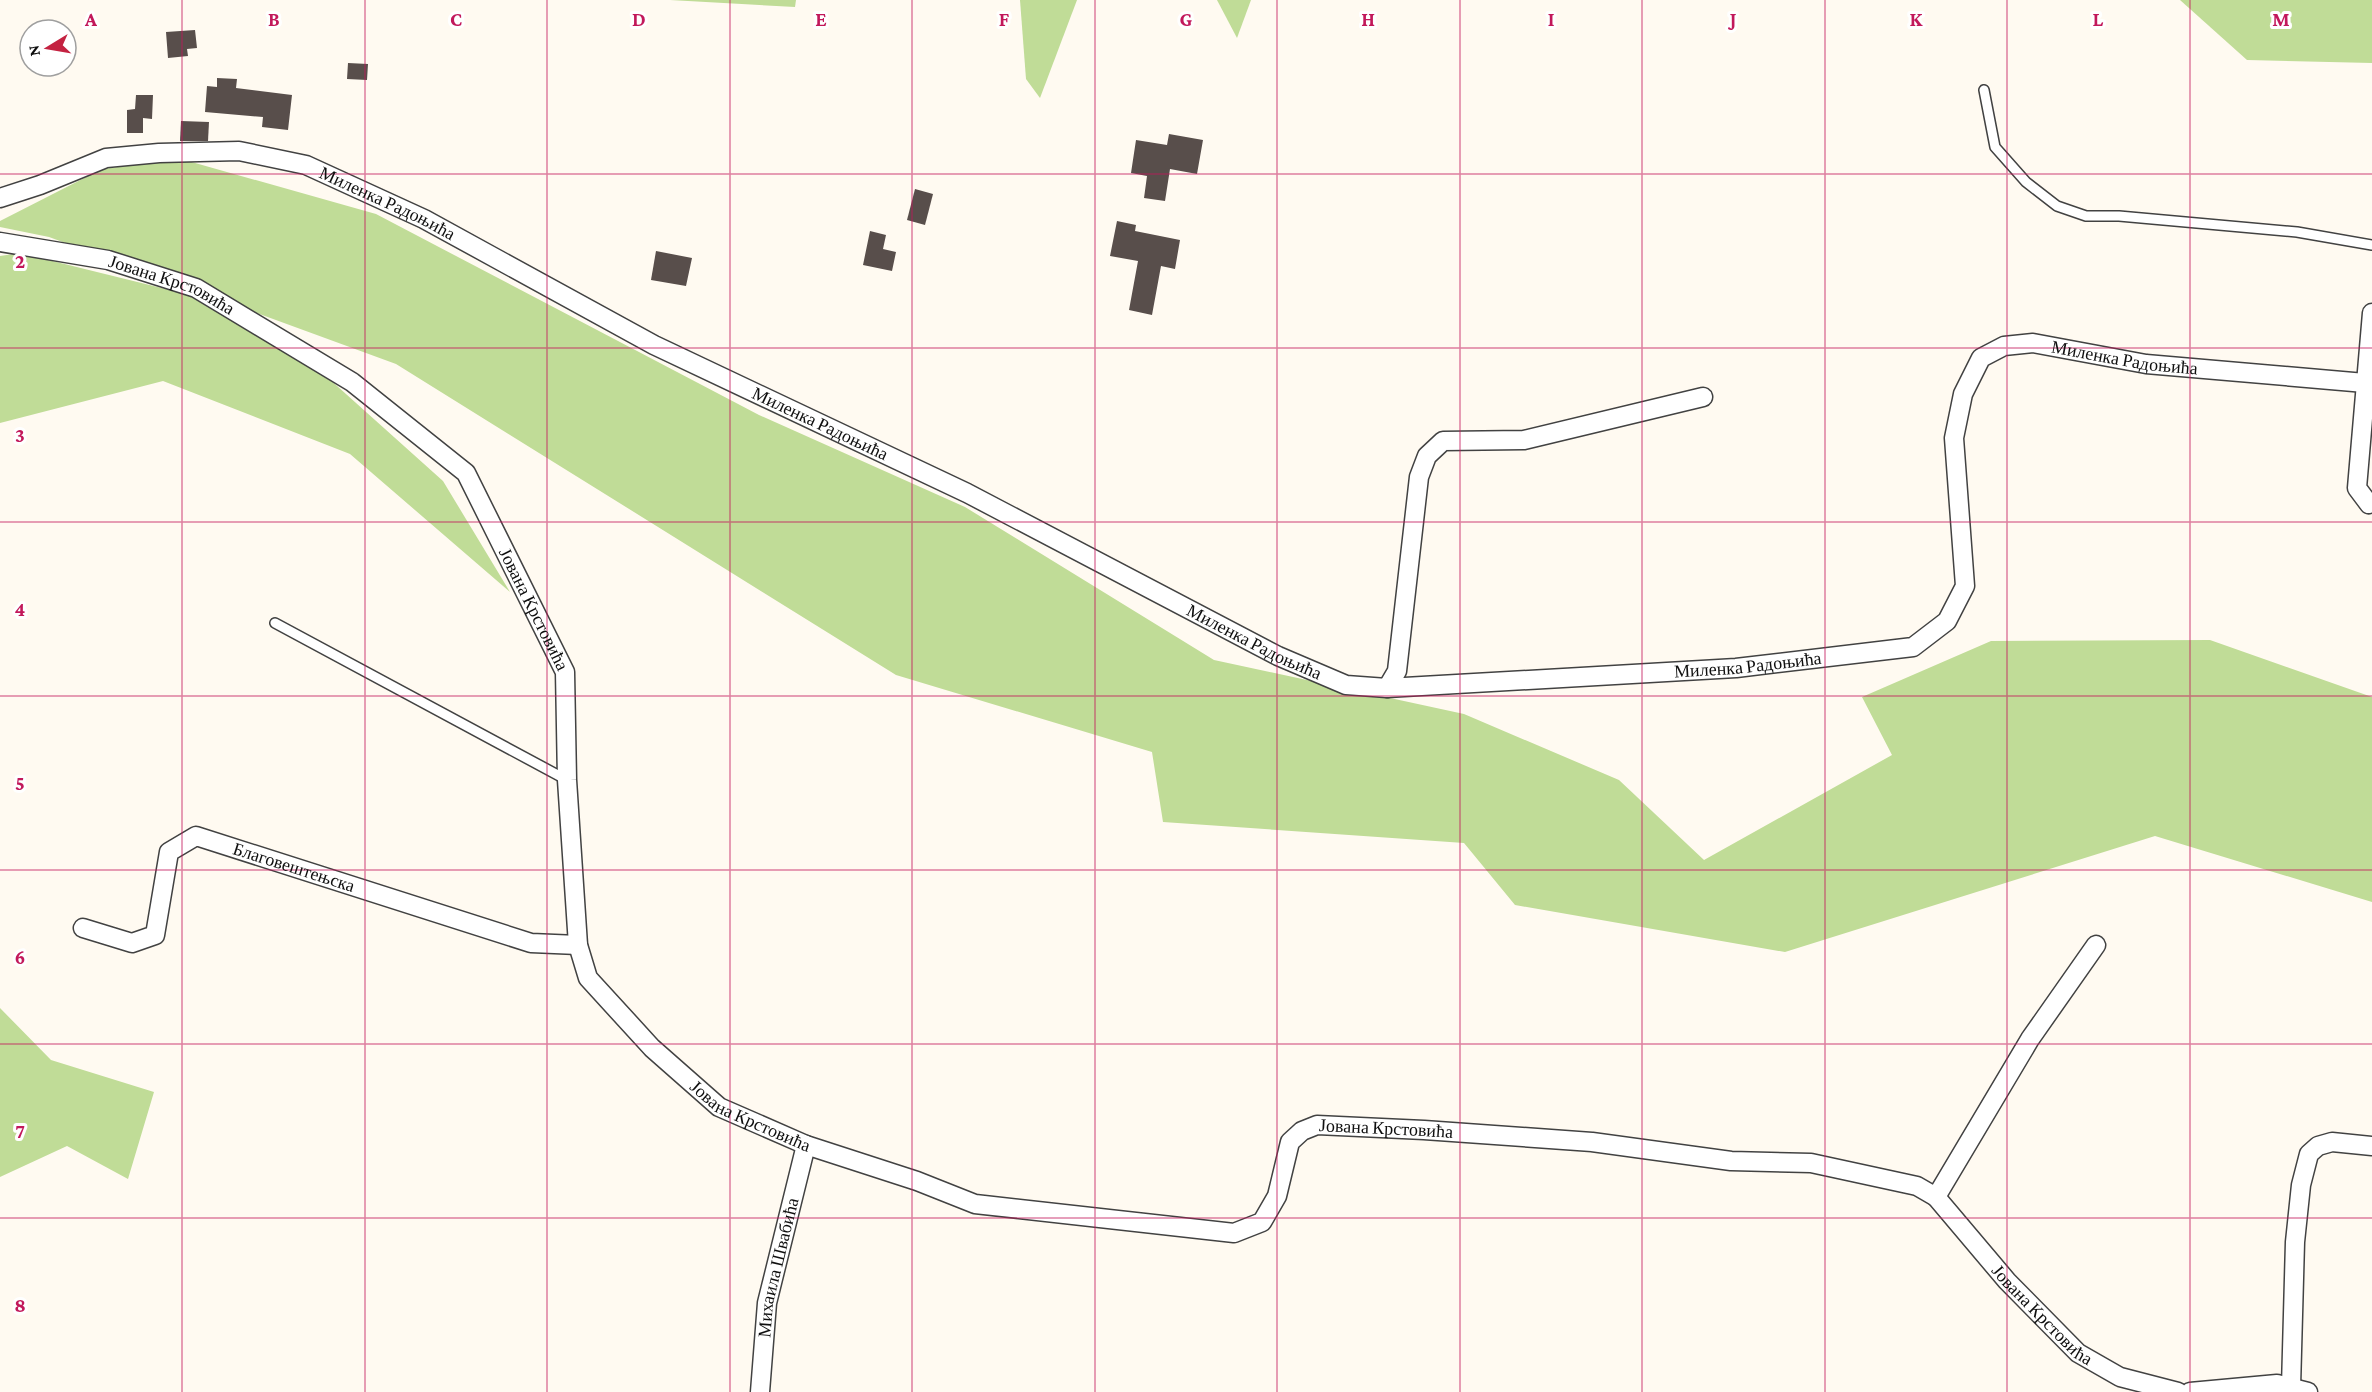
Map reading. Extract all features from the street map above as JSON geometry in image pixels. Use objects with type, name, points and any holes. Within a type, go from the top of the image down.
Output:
[{"type":"street","name":"Миленка Радоњића","points":[[0,198],[40,185],[106,158],[159,153],[239,151],[306,165],[424,219],[654,345],[967,493],[1278,656],[1347,685],[1387,688],[1736,668],[1913,647],[1947,621],[1965,586],[1954,438],[1963,394],[1981,358],[2004,346],[2032,343],[2146,364],[2365,384]]},
{"type":"street","name":"Јована Крстовића","points":[[0,242],[108,260],[196,288],[352,382],[466,473],[565,672],[567,780],[578,945],[588,978],[652,1048],[719,1107],[806,1145],[975,1204],[1234,1233],[1263,1222],[1277,1196],[1290,1142],[1302,1131],[1317,1125],[1581,1141],[1731,1161],[1811,1163],[1917,1186],[1936,1197],[2007,1281],[2078,1353],[2120,1377],[2178,1392]]},
{"type":"street","points":[[2372,313],[2357,488],[2369,504],[2372,503]]},
{"type":"street","points":[[1387,688],[1397,671],[1419,477],[1427,456],[1443,441],[1524,440],[1703,397]]},
{"type":"street","name":"Благовештењска","points":[[83,928],[132,943],[156,935],[169,852],[196,836],[531,943],[578,945]]},
{"type":"street","points":[[1936,1197],[2030,1039],[2097,945]]},
{"type":"street","points":[[2190,1392],[2277,1384],[2299,1390],[2295,1242],[2301,1185],[2309,1154],[2318,1146],[2332,1142],[2372,1146]]},
{"type":"street","name":"Михаила Швабића","points":[[760,1392],[767,1303],[806,1145]]},
{"type":"lane","points":[[1984,90],[1995,147],[2026,182],[2057,206],[2086,216],[2119,216],[2297,232],[2372,245]]},
{"type":"lane","points":[[275,623],[567,780]]},
{"type":"green space","points":[[670,0],[796,0],[795,7]]},
{"type":"green space","points":[[1020,0],[1077,0],[1040,98],[1026,79]]},
{"type":"green space","points":[[1217,0],[1251,0],[1237,38]]},
{"type":"green space","points":[[2180,0],[2372,0],[2372,63],[2247,60]]},
{"type":"green space","points":[[181,159],[376,214],[759,415],[965,507],[1214,660],[1464,714],[1619,780],[1704,860],[1892,755],[1862,697],[1991,641],[2210,640],[2372,697],[2372,902],[2155,836],[1785,952],[1515,905],[1464,843],[1163,822],[1152,752],[896,675],[396,364],[49,237],[0,227],[0,221],[102,169]]},
{"type":"green space","points":[[20,253],[186,294],[317,368],[443,481],[510,592],[350,454],[163,381],[0,423],[0,256]]},
{"type":"green space","points":[[0,1008],[51,1060],[154,1092],[128,1179],[67,1146],[0,1177]]},
{"type":"building","points":[[195,30],[197,48],[187,49],[188,56],[168,58],[166,32]]},
{"type":"building","points":[[348,63],[368,64],[367,80],[347,79]]},
{"type":"building","points":[[217,78],[237,79],[236,88],[292,95],[288,130],[262,127],[263,117],[205,112],[207,86],[217,87]]},
{"type":"building","points":[[136,95],[153,95],[152,119],[143,118],[143,133],[127,133],[127,110],[135,109]]},
{"type":"building","points":[[181,121],[209,122],[208,141],[180,141]]},
{"type":"building","points":[[1169,134],[1203,140],[1197,174],[1170,169],[1165,201],[1144,198],[1147,176],[1131,173],[1136,140],[1167,145]]},
{"type":"building","points":[[915,189],[933,194],[925,225],[907,220]]},
{"type":"building","points":[[1117,221],[1136,225],[1135,231],[1180,240],[1175,269],[1161,266],[1152,315],[1129,310],[1138,261],[1110,256]]},
{"type":"building","points":[[870,231],[886,235],[883,249],[896,252],[892,271],[863,265]]},
{"type":"building","points":[[656,251],[692,258],[686,286],[651,280]]}]
